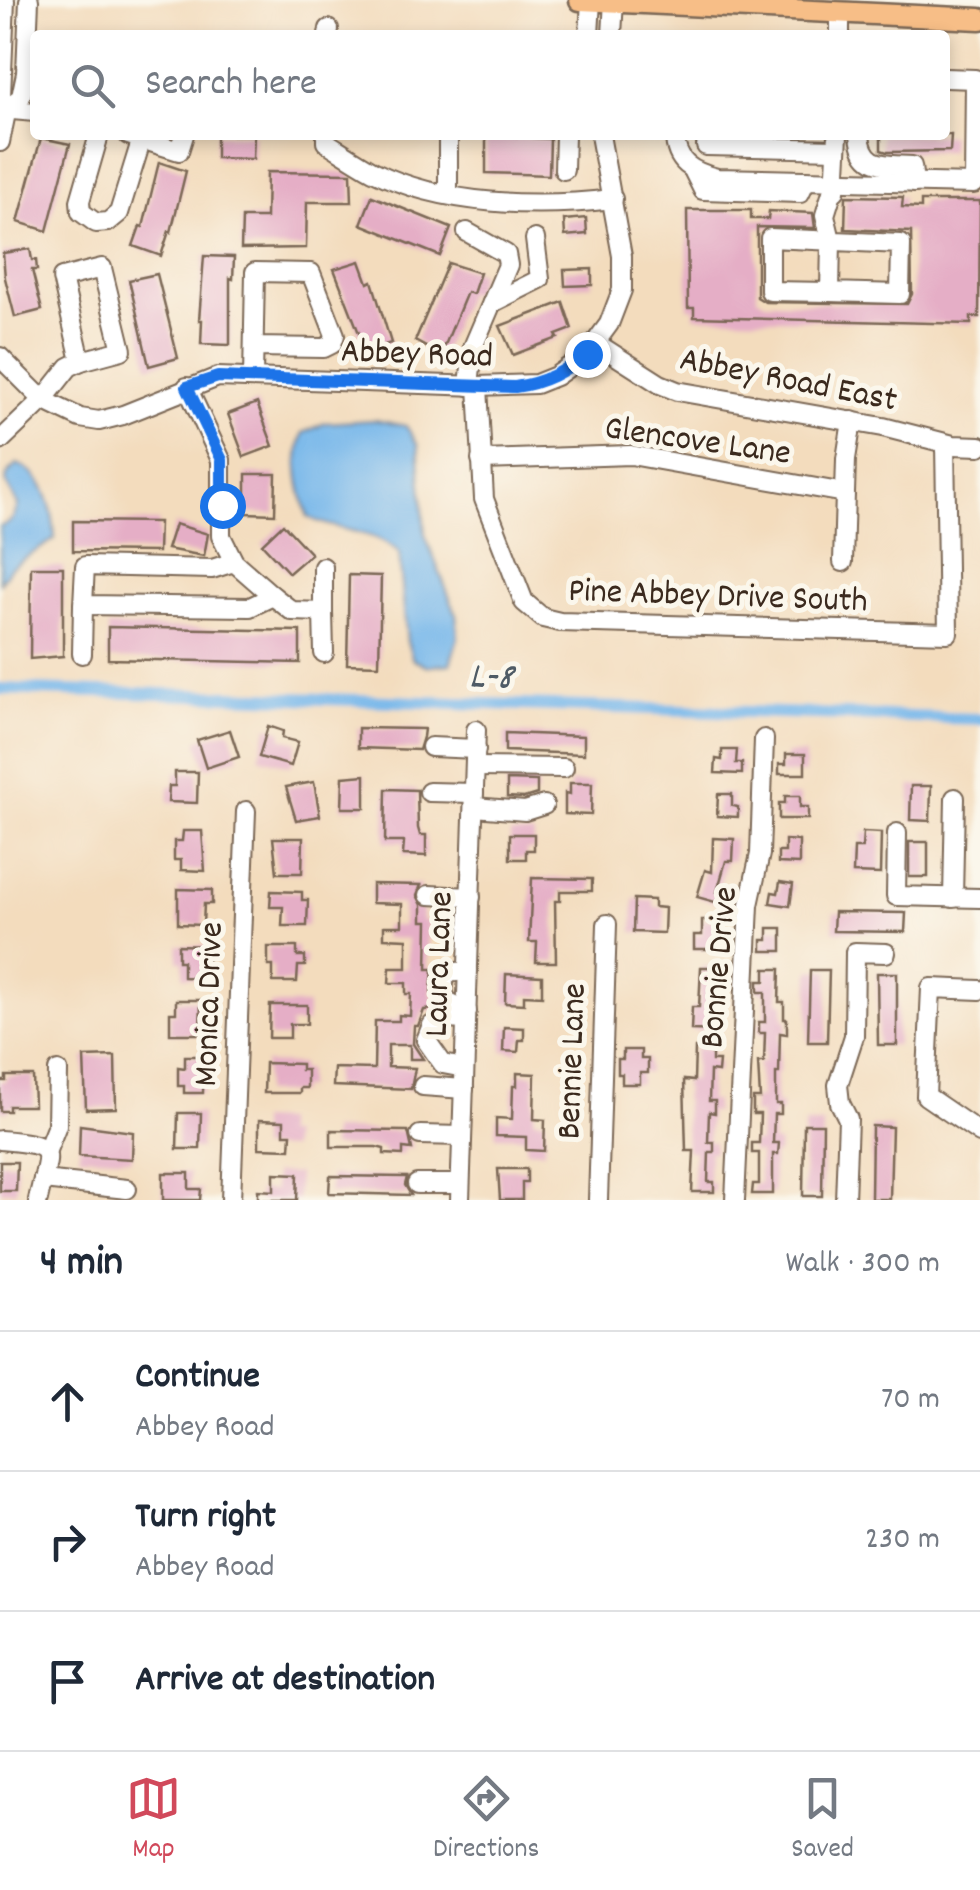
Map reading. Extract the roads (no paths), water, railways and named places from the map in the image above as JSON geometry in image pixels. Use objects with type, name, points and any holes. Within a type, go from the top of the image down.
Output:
[{"type":"main road","points":[[580,0],[980,19]]},
{"type":"street","points":[[0,142],[5,0]]},
{"type":"street","points":[[4,109],[21,97],[24,85],[29,0]]},
{"type":"street","points":[[589,30],[591,0]]},
{"type":"street","points":[[612,30],[614,1]]},
{"type":"street","points":[[840,13],[840,30]]},
{"type":"street","points":[[694,172],[717,178],[834,184],[977,184],[975,79],[950,78]]},
{"type":"street","points":[[4,109],[30,112]]},
{"type":"street","points":[[98,140],[80,202],[81,212],[96,223],[108,222],[119,213],[136,140]]},
{"type":"street","points":[[148,140],[178,151],[182,140]]},
{"type":"street","points":[[326,140],[375,172],[448,193],[502,204],[553,206],[613,199]]},
{"type":"street","points":[[448,140],[448,193]]},
{"type":"street","points":[[564,170],[565,140]]},
{"type":"street","name":"Abbey Road","points":[[0,357],[43,400],[80,418],[100,421],[218,377],[473,386],[536,384],[573,365],[596,344],[609,324],[622,290],[622,256],[601,140]]},
{"type":"street","points":[[675,140],[682,162],[694,172],[703,190],[800,193],[806,180]]},
{"type":"street","points":[[861,140],[862,152],[872,160],[883,165],[912,166],[914,183]]},
{"type":"street","points":[[706,146],[838,142],[834,184],[825,215],[831,240],[830,292]]},
{"type":"street","points":[[757,179],[758,147]]},
{"type":"street","name":"Pine Abbey Drive South","points":[[468,232],[506,254],[508,266],[472,347],[484,499],[520,594],[544,618],[560,622],[948,634],[944,444]]},
{"type":"street","points":[[770,238],[831,240],[901,244],[900,294],[770,291],[770,238]]},
{"type":"street","points":[[492,303],[540,279],[534,239]]},
{"type":"street","points":[[0,441],[43,400],[68,367],[122,350],[102,268],[62,278],[81,361]]},
{"type":"street","points":[[252,378],[255,272],[311,274],[335,336],[332,344],[324,348],[254,346]]},
{"type":"street","name":"Abbey Road East","points":[[596,344],[677,391],[852,422],[944,444],[980,446]]},
{"type":"street","points":[[187,387],[222,460],[220,536],[234,562],[292,611],[323,612]]},
{"type":"street","points":[[843,562],[852,422]]},
{"type":"street","name":"Glencove Lane","points":[[481,460],[631,455],[845,492]]},
{"type":"street","points":[[82,654],[85,566],[212,569],[234,562]]},
{"type":"street","points":[[323,566],[324,652]]},
{"type":"street","points":[[83,605],[250,607],[273,596]]},
{"type":"street","name":"Bonnie Drive","points":[[735,1200],[749,905],[760,854],[764,739]]},
{"type":"street","points":[[431,747],[476,748],[564,768]]},
{"type":"street","name":"Laura Lane","points":[[460,1192],[476,748]]},
{"type":"street","points":[[429,792],[525,811],[544,804]]},
{"type":"street","points":[[953,898],[956,798]]},
{"type":"street","name":"Monica Drive","points":[[230,1200],[246,811]]},
{"type":"street","points":[[897,832],[896,896],[980,898]]},
{"type":"street","points":[[429,896],[471,897]]},
{"type":"street","name":"Bennie Lane","points":[[598,1200],[606,924]]},
{"type":"street","points":[[846,1200],[848,1119],[838,1085],[854,1036],[855,952],[886,953]]},
{"type":"street","points":[[980,990],[931,988],[926,1096],[980,1132]]},
{"type":"street","points":[[464,1068],[443,1064],[426,1040],[432,1025],[466,1015]]},
{"type":"street","points":[[47,1150],[57,1125],[58,1071]]},
{"type":"street","points":[[423,1086],[464,1089]]},
{"type":"street","points":[[420,1135],[462,1136]]},
{"type":"street","points":[[0,1140],[33,1142],[47,1150],[50,1158],[38,1200]]},
{"type":"street","points":[[43,1180],[127,1189]]},
{"type":"street","points":[[417,1184],[460,1192]]},
{"type":"water","points":[[375,420],[406,426],[418,445],[425,535],[456,614],[458,637],[450,664],[428,666],[413,660],[407,642],[399,552],[378,539],[308,517],[298,475],[303,433],[325,423]]},
{"type":"water","points":[[17,464],[42,485],[53,517],[55,539],[11,567],[0,583],[0,526],[12,519],[18,505],[6,483],[7,475]]},
{"type":"waterway","name":"L-8","points":[[0,689],[980,719]]}]
